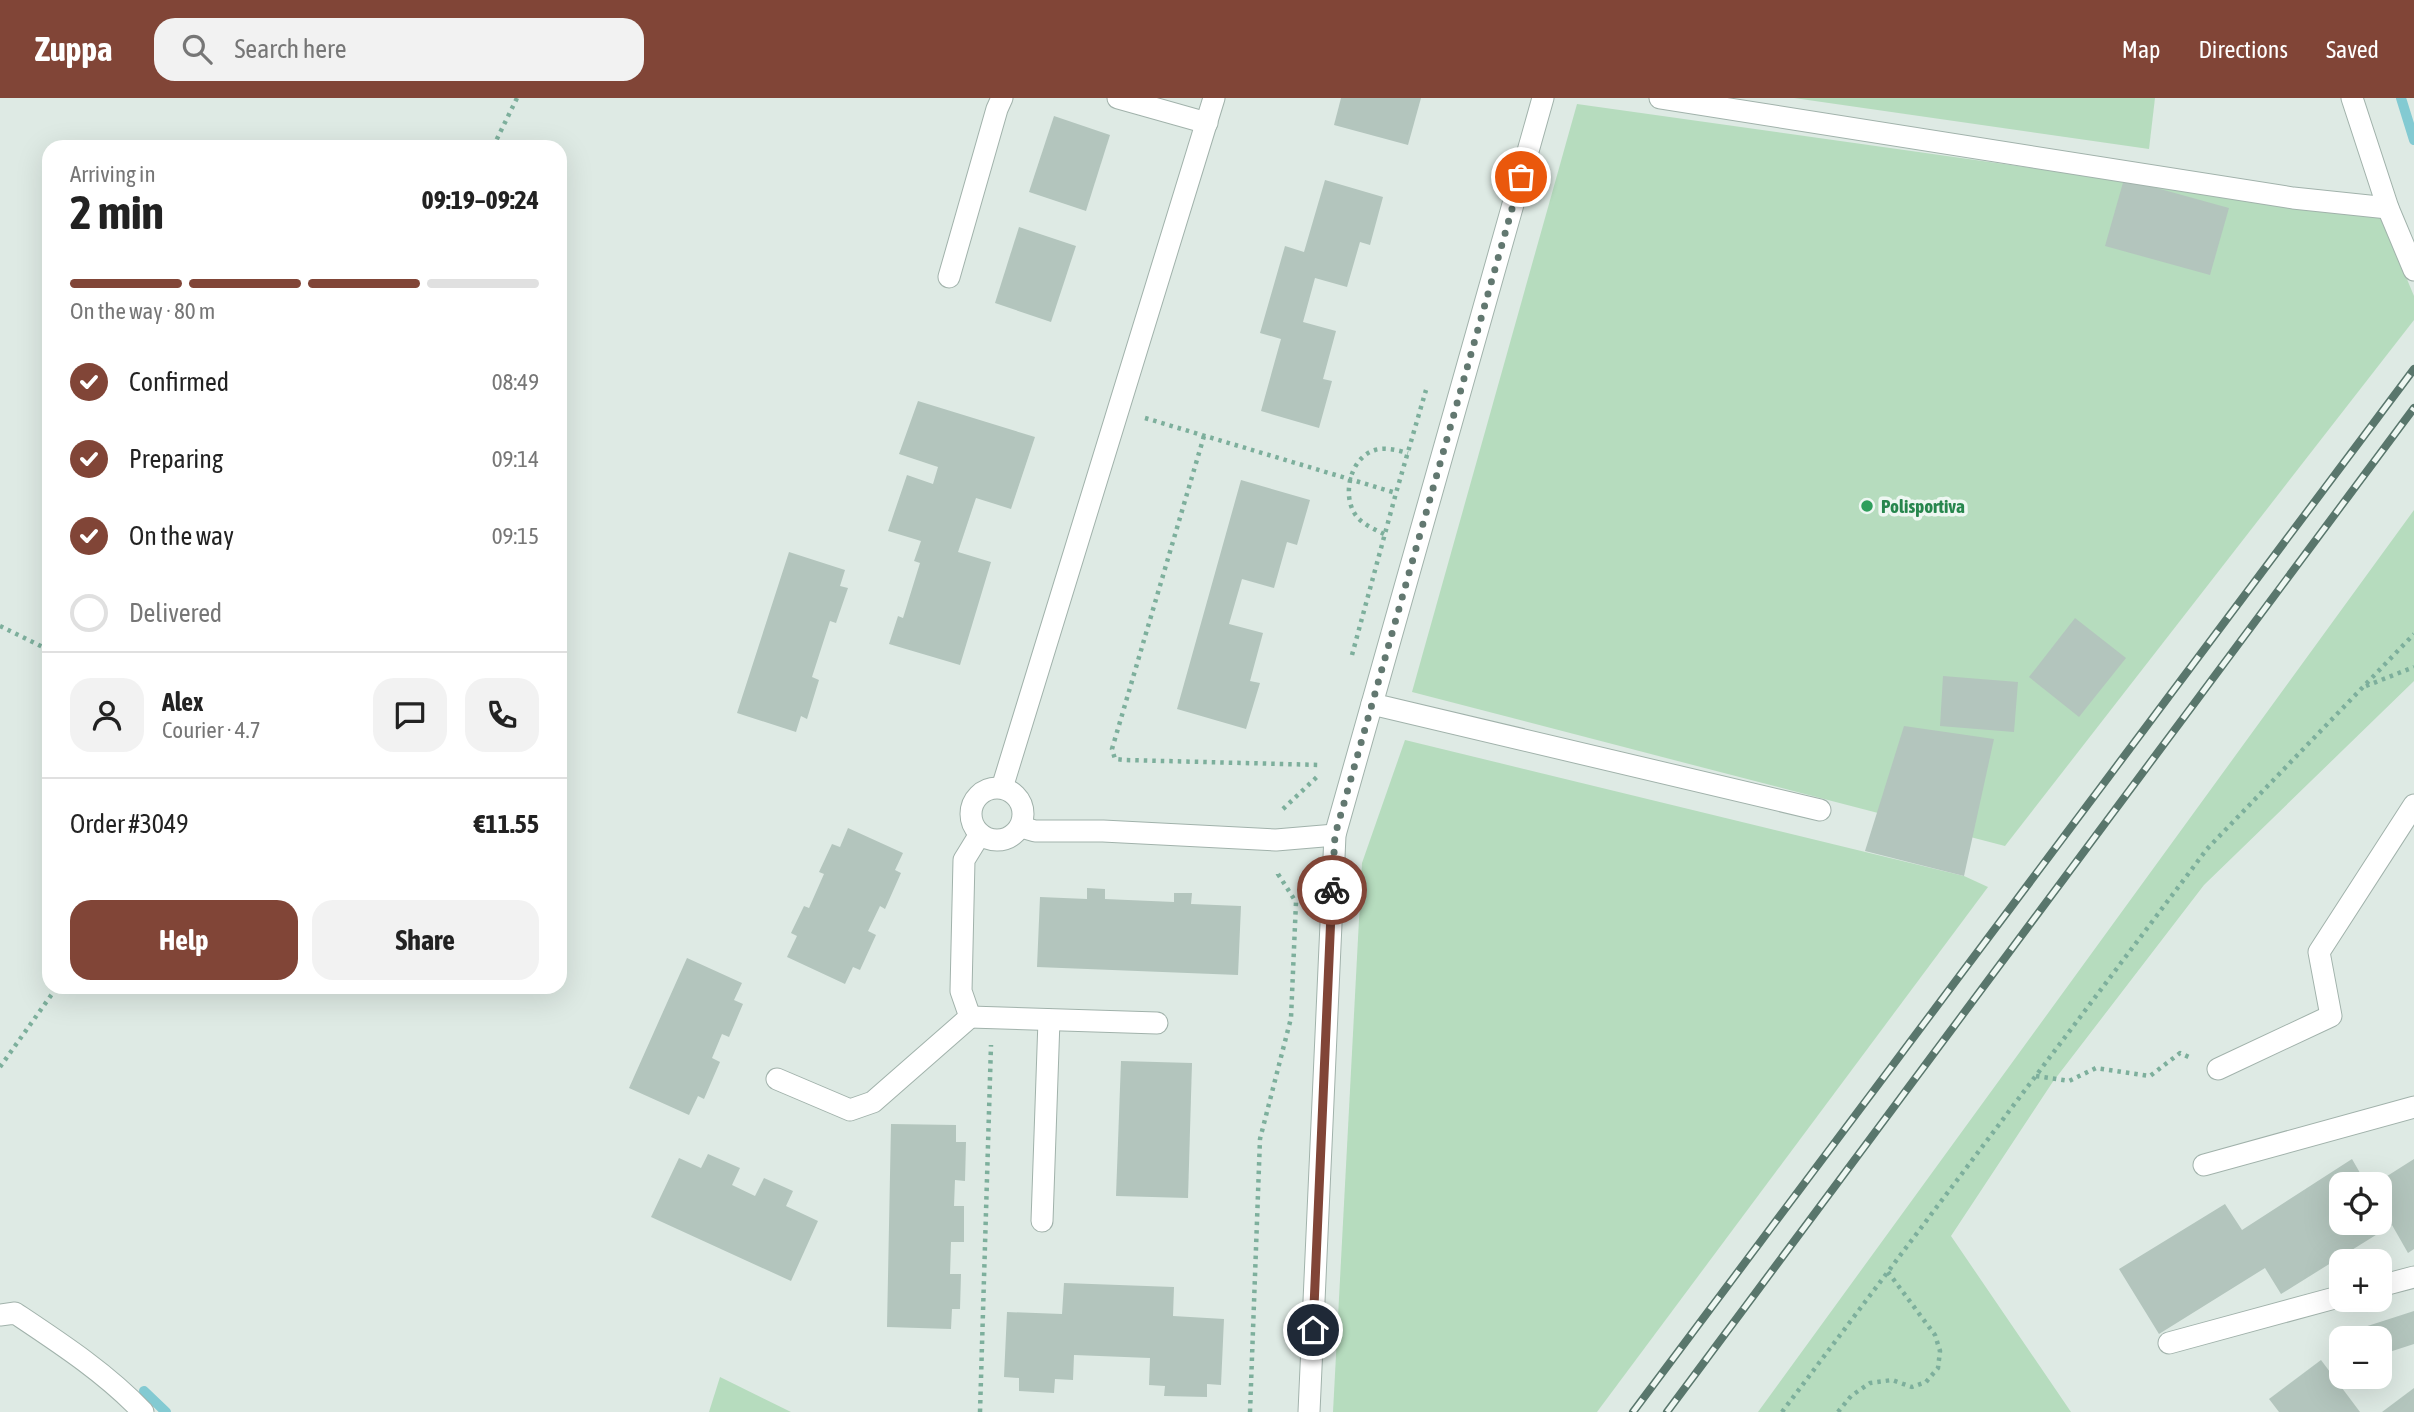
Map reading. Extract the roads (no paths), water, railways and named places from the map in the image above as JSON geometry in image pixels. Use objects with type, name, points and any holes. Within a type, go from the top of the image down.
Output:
[{"type":"street","points":[[949,277],[1002,98]]},
{"type":"street","points":[[1118,98],[1207,122]]},
{"type":"street","points":[[1002,788],[1214,98]]},
{"type":"street","points":[[1310,1412],[1335,835],[1543,98]]},
{"type":"street","points":[[1660,98],[2293,198],[2388,208]]},
{"type":"street","points":[[2352,98],[2388,208],[2414,270]]},
{"type":"street","points":[[1372,704],[1820,810]]},
{"type":"street","points":[[1002,788],[1010,790],[1024,811],[1021,827],[1009,838],[987,838],[980,834],[972,820],[974,803],[985,791],[1002,788]]},
{"type":"street","points":[[2218,1069],[2331,1016],[2319,951],[2414,805]]},
{"type":"street","points":[[1021,827],[1035,831],[1103,831],[1276,840],[1335,835]]},
{"type":"street","points":[[979,1017],[961,990],[964,860],[980,834]]},
{"type":"street","points":[[777,1079],[850,1110],[873,1102],[979,1017],[1157,1023]]},
{"type":"street","points":[[1042,1222],[1049,1020]]},
{"type":"street","points":[[2204,1165],[2414,1107]]},
{"type":"street","points":[[2392,1283],[2414,1277]]},
{"type":"street","points":[[2169,1343],[2329,1300]]},
{"type":"street","points":[[0,1315],[15,1313],[38,1328],[118,1388],[143,1412]]},
{"type":"waterway","points":[[2401,98],[2414,140]]},
{"type":"waterway","points":[[144,1391],[166,1412]]},
{"type":"railway","points":[[1633,1412],[2414,369]]},
{"type":"railway","points":[[1667,1412],[2414,408]]},
{"type":"place","name":"Polisportiva","points":[[1867,506]]}]
